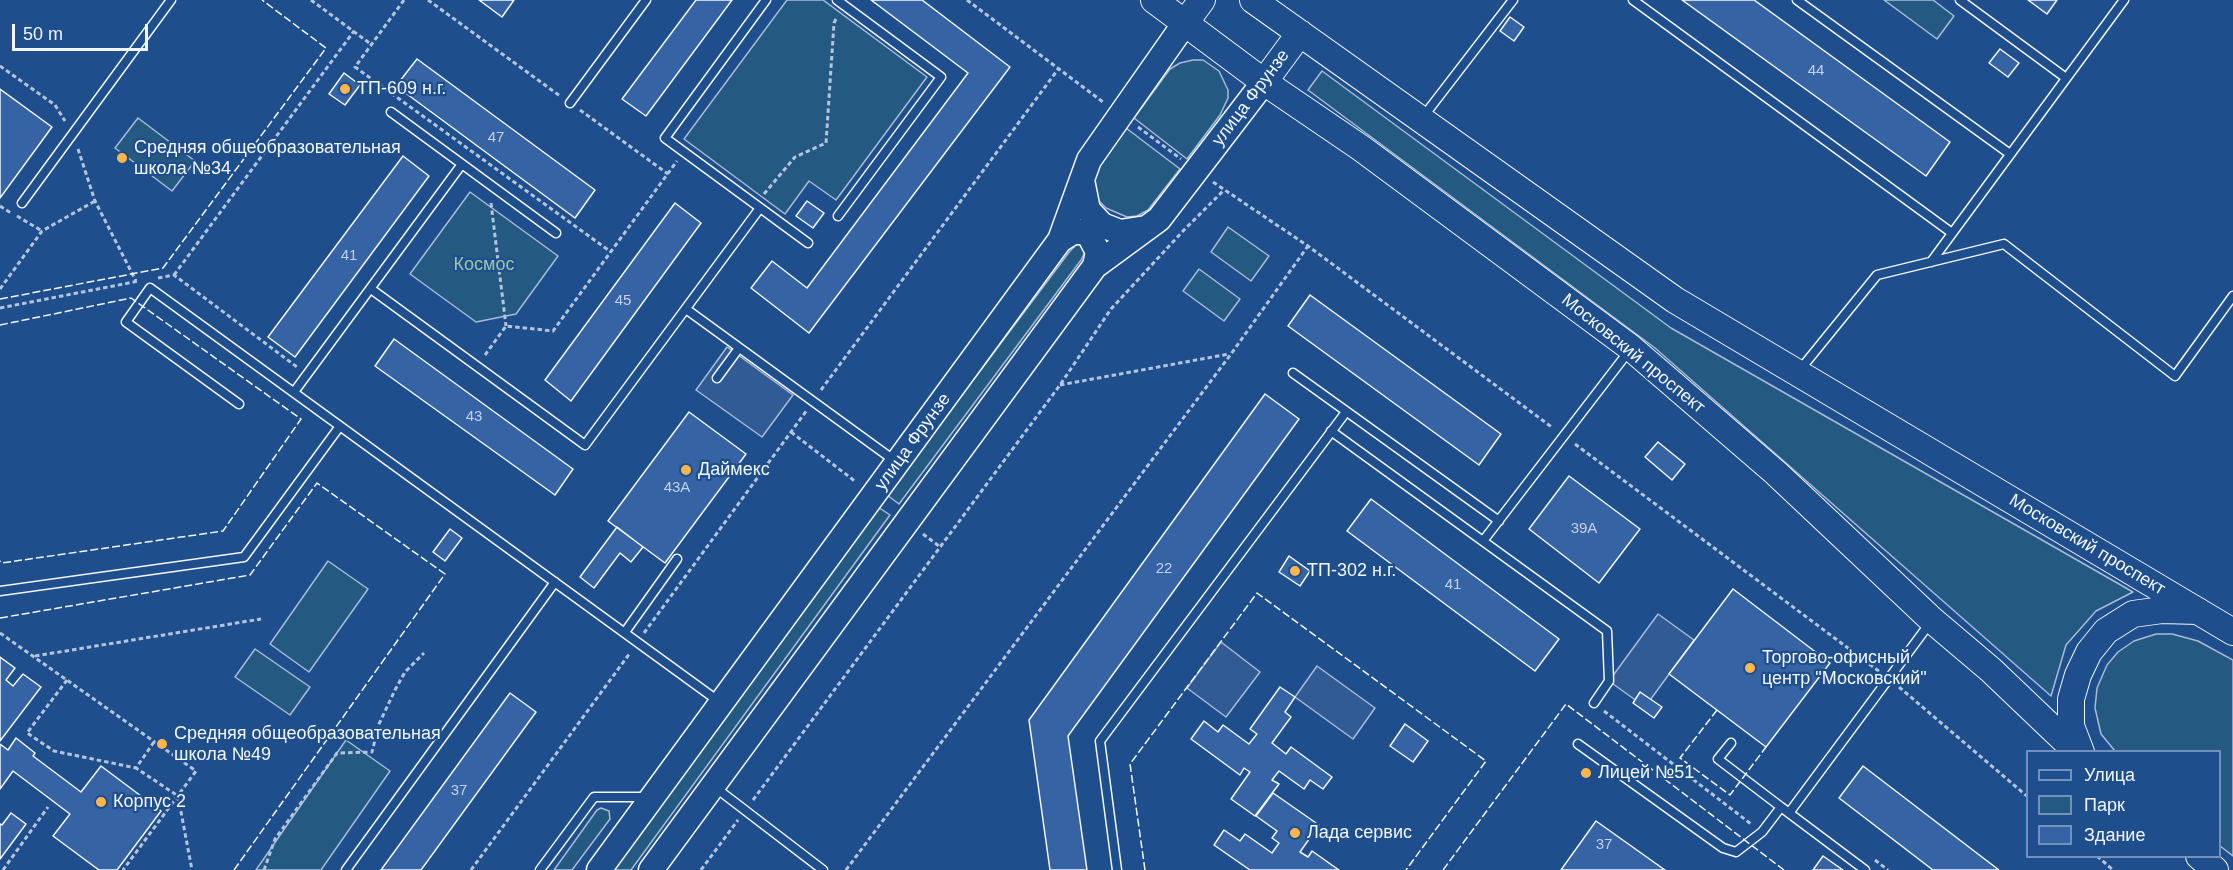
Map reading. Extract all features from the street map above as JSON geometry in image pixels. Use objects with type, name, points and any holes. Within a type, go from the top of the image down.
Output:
[{"type":"main road","name":"Московский проспект","points":[[1154,0],[1264,82],[1371,155],[1631,348],[1776,473],[1932,620],[1991,670],[2077,750]]},
{"type":"main road","name":"улица Фрунзе","points":[[599,870],[1060,240],[1089,160],[1202,0]]},
{"type":"main road","name":"Московский проспект","points":[[1253,0],[1675,300],[2233,632]]},
{"type":"main road","name":"улица Фрунзе","points":[[651,870],[1095,266],[1159,219],[1300,33]]},
{"type":"main road","points":[[1082,180],[1088,210],[1102,225],[1120,232],[1146,228]]},
{"type":"main road","points":[[1060,240],[1073,232],[1083,232],[1089,235],[1098,252],[1095,266]]},
{"type":"main road","points":[[2078,750],[2071,726],[2071,699],[2078,675],[2089,652],[2106,631],[2133,614],[2162,610],[2198,611]]},
{"type":"main road","points":[[2201,858],[2215,870]]},
{"type":"lane","points":[[22,203],[171,0]]},
{"type":"lane","points":[[570,103],[646,0]]},
{"type":"lane","points":[[766,0],[665,138],[808,243]]},
{"type":"lane","points":[[1421,119],[1513,0]]},
{"type":"lane","points":[[1633,0],[1952,233]]},
{"type":"lane","points":[[1797,0],[2010,154]]},
{"type":"lane","points":[[1960,0],[2066,78]]},
{"type":"lane","points":[[1931,262],[2124,0]]},
{"type":"lane","points":[[838,216],[941,78],[841,1]]},
{"type":"lane","points":[[391,112],[556,233]]},
{"type":"lane","points":[[294,392],[462,164]]},
{"type":"lane","points":[[370,289],[585,445],[686,309],[758,206]]},
{"type":"lane","points":[[1796,373],[1877,275],[2004,243],[2175,376],[2233,296]]},
{"type":"lane","points":[[239,404],[126,322],[150,288],[721,703]]},
{"type":"lane","points":[[686,309],[814,400],[897,463]]},
{"type":"lane","points":[[717,378],[739,348]]},
{"type":"lane","points":[[1483,541],[1631,348]]},
{"type":"lane","points":[[1293,374],[1498,521]]},
{"type":"lane","points":[[1115,870],[1100,741],[1346,411]]},
{"type":"lane","points":[[0,591],[244,557],[340,426]]},
{"type":"lane","points":[[1331,431],[1607,631],[1609,681],[1594,703]]},
{"type":"lane","points":[[625,632],[677,559]]},
{"type":"lane","points":[[346,870],[555,582]]},
{"type":"lane","points":[[1578,744],[1723,848],[1736,852],[1785,810],[1889,679],[1932,620]]},
{"type":"lane","points":[[1731,743],[1718,759],[1865,870]]},
{"type":"lane","points":[[713,786],[823,870]]},
{"type":"lane","points":[[540,870],[594,797],[652,797]]},
{"type":"path","points":[[311,0],[372,45]]},
{"type":"path","points":[[404,0],[355,67],[611,252]]},
{"type":"path","points":[[428,0],[668,174]]},
{"type":"path","points":[[471,870],[1059,68],[967,0]]},
{"type":"path","points":[[758,206],[795,157],[826,143],[834,23],[841,1]]},
{"type":"path","points":[[155,278],[174,275],[354,31]]},
{"type":"path","points":[[0,66],[55,105],[73,134],[94,201],[136,281]]},
{"type":"path","points":[[454,158],[463,145]]},
{"type":"path","points":[[506,327],[553,331],[684,152]]},
{"type":"path","points":[[477,366],[506,327],[490,194],[503,174]]},
{"type":"path","points":[[700,870],[1060,385],[1111,309],[1224,190]]},
{"type":"path","points":[[0,289],[42,231],[94,201]]},
{"type":"path","points":[[0,206],[42,231]]},
{"type":"path","points":[[846,870],[1231,354],[1308,246],[1889,679],[2026,795]]},
{"type":"path","points":[[174,275],[300,369]]},
{"type":"path","points":[[0,280],[8,278]]},
{"type":"path","points":[[0,308],[146,280]]},
{"type":"path","points":[[1060,385],[1231,354]]},
{"type":"path","points":[[34,656],[261,619]]},
{"type":"path","points":[[0,633],[196,771],[123,870]]},
{"type":"path","points":[[264,870],[275,839],[337,753],[372,752],[379,724],[395,690],[405,672],[424,653]]},
{"type":"path","points":[[67,680],[27,733],[54,751],[136,768],[178,796],[192,870]]},
{"type":"path","points":[[1594,703],[1762,832]]},
{"type":"path","points":[[136,768],[155,741]]},
{"type":"path","points":[[3,870],[48,807]]},
{"type":"path","points":[[1871,857],[1888,870]]},
{"type":"path","points":[[2099,858],[2113,870]]},
{"type":"green space","points":[[787,0],[823,0],[927,77],[836,200],[809,181],[785,214],[684,139]]},
{"type":"green space","points":[[1884,0],[1933,0],[1954,16],[1937,39]]},
{"type":"green space","points":[[1203,60],[1219,71],[1228,90],[1228,98],[1220,115],[1187,159],[1134,118],[1170,69],[1180,63]]},
{"type":"green space","points":[[1322,71],[1671,328],[2133,592],[2096,611],[2066,645],[2051,696],[1655,348],[1308,90]]},
{"type":"green space","points":[[138,118],[195,161],[172,191],[115,148]]},
{"type":"green space","points":[[1126,128],[1180,169],[1148,210],[1137,216],[1127,217],[1106,208],[1097,199],[1094,177],[1101,162]]},
{"type":"green space","name":"Космос","points":[[470,192],[558,256],[516,314],[476,322],[410,274]]},
{"type":"green space","points":[[1228,227],[1269,256],[1251,281],[1211,252]]},
{"type":"green space","points":[[1081,244],[1085,252],[1081,260],[899,504],[887,495],[1070,251],[1076,245]]},
{"type":"green space","points":[[1199,269],[1240,299],[1224,321],[1183,291]]},
{"type":"green space","points":[[878,507],[890,515],[631,870],[612,870]]},
{"type":"green space","points":[[328,561],[368,589],[309,672],[270,644]]},
{"type":"green space","points":[[2156,634],[2172,634],[2198,641],[2233,660],[2233,856],[2221,847],[2221,750],[2114,750],[2101,734],[2095,708],[2097,688],[2107,665],[2118,652],[2134,641]]},
{"type":"green space","points":[[255,649],[310,687],[290,715],[235,677]]},
{"type":"green space","points":[[346,740],[390,771],[321,870],[256,870]]},
{"type":"green space","points":[[601,808],[609,811],[610,819],[572,870],[554,870],[597,810]]},
{"type":"shaded area","points":[[727,347],[793,395],[762,437],[696,390]]},
{"type":"shaded area","points":[[1658,614],[1694,640],[1645,707],[1609,681]]},
{"type":"shaded area","points":[[1221,642],[1260,672],[1226,717],[1187,688]]},
{"type":"shaded area","points":[[1317,666],[1375,708],[1353,739],[1295,697]]},
{"type":"building","points":[[479,0],[514,0],[502,17]]},
{"type":"building","points":[[696,0],[732,0],[646,116],[622,99]]},
{"type":"building","points":[[871,0],[922,0],[1010,67],[809,333],[751,288],[772,261],[807,288],[968,73]]},
{"type":"building","points":[[1682,0],[1754,0],[1950,142],[1926,176]]},
{"type":"building","points":[[2028,0],[2057,0],[2047,14]]},
{"type":"building","points":[[1510,17],[1524,27],[1514,41],[1500,31]]},
{"type":"building","points":[[2000,49],[2019,63],[2008,77],[1989,63]]},
{"type":"building","points":[[417,59],[595,190],[575,218],[396,86]]},
{"type":"building","name":"ТП-609 н.г.","points":[[344,73],[360,85],[345,105],[329,94]]},
{"type":"building","points":[[0,89],[52,127],[0,198]]},
{"type":"building","points":[[403,156],[429,176],[295,357],[268,337]]},
{"type":"building","points":[[807,201],[824,213],[813,228],[796,216]]},
{"type":"building","points":[[675,203],[701,223],[571,401],[545,380]]},
{"type":"building","points":[[1310,295],[1501,434],[1479,465],[1288,326]]},
{"type":"building","points":[[394,339],[573,469],[555,495],[375,366]]},
{"type":"building","points":[[1265,394],[1299,419],[1068,736],[1087,870],[1050,870],[1029,720]]},
{"type":"building","points":[[689,412],[746,454],[665,563],[608,521]]},
{"type":"building","points":[[1658,442],[1685,464],[1672,480],[1645,457]]},
{"type":"building","points":[[1569,476],[1640,529],[1599,583],[1529,529]]},
{"type":"building","points":[[1371,499],[1559,639],[1535,671],[1347,531]]},
{"type":"building","points":[[617,527],[643,547],[631,562],[620,553],[594,588],[580,577]]},
{"type":"building","points":[[450,529],[462,538],[445,561],[433,552]]},
{"type":"building","name":"ТП-302 н.г.","points":[[1289,556],[1310,571],[1300,586],[1279,572]]},
{"type":"building","name":"Торгово-офисный центр \"Московский\"","points":[[1733,589],[1830,663],[1766,747],[1669,674]]},
{"type":"building","points":[[0,657],[15,668],[6,680],[13,686],[23,674],[41,687],[0,741]]},
{"type":"building","points":[[1280,687],[1295,697],[1285,712],[1291,717],[1272,743],[1286,754],[1291,747],[1332,777],[1323,789],[1310,780],[1304,789],[1279,771],[1272,780],[1279,784],[1255,816],[1231,799],[1250,772],[1244,768],[1240,775],[1191,739],[1204,721],[1218,732],[1223,725],[1249,744],[1257,734],[1250,729]]},
{"type":"building","points":[[1640,692],[1662,707],[1654,718],[1633,703]]},
{"type":"building","points":[[510,693],[536,712],[421,870],[381,870]]},
{"type":"building","points":[[1405,724],[1428,741],[1413,762],[1390,746]]},
{"type":"building","name":"Корпус 2","points":[[16,738],[35,753],[33,756],[81,792],[101,766],[161,811],[117,870],[99,870],[53,836],[70,814],[13,771],[0,789],[0,744],[8,750]]},
{"type":"building","points":[[1863,766],[1999,870],[1933,870],[1839,798]]},
{"type":"building","name":"Лада сервис","points":[[1273,793],[1319,825],[1300,852],[1308,857],[1312,851],[1339,870],[1250,870],[1214,845],[1224,830],[1240,841],[1245,834],[1272,853],[1279,843],[1272,838],[1277,831],[1256,816]]},
{"type":"building","points":[[11,813],[26,824],[0,859],[0,824],[2,825]]},
{"type":"building","points":[[1596,821],[1665,870],[1561,870]]},
{"type":"building","points":[[1823,856],[1843,870],[1813,870]]},
{"type":"fence","points":[[0,299],[163,268],[326,48],[262,0]]},
{"type":"fence","points":[[0,325],[131,298],[301,419],[223,531],[2,563],[0,561]]},
{"type":"fence","points":[[0,618],[250,575],[317,483],[445,574],[234,870]]},
{"type":"fence","points":[[1145,870],[1130,764],[1257,593],[1486,761],[1406,870]]},
{"type":"fence","points":[[1443,870],[1566,704],[1784,870]]},
{"type":"fence","points":[[1717,710],[1680,758],[1730,795],[1766,747]]},
{"type":"place","name":"ТП-609 н.г.","points":[[345,89]]},
{"type":"place","name":"Средняя общеобразовательная школа №34","points":[[122,158]]},
{"type":"place","name":"Даймекс","points":[[686,470]]},
{"type":"place","name":"ТП-302 н.г.","points":[[1295,571]]},
{"type":"place","name":"Торгово-офисный центр \"Московский\"","points":[[1750,668]]},
{"type":"place","name":"Средняя общеобразовательная школа №49","points":[[162,744]]},
{"type":"place","name":"Лицей №51","points":[[1586,773]]},
{"type":"place","name":"Корпус 2","points":[[101,802]]},
{"type":"place","name":"Лада сервис","points":[[1295,833]]}]
